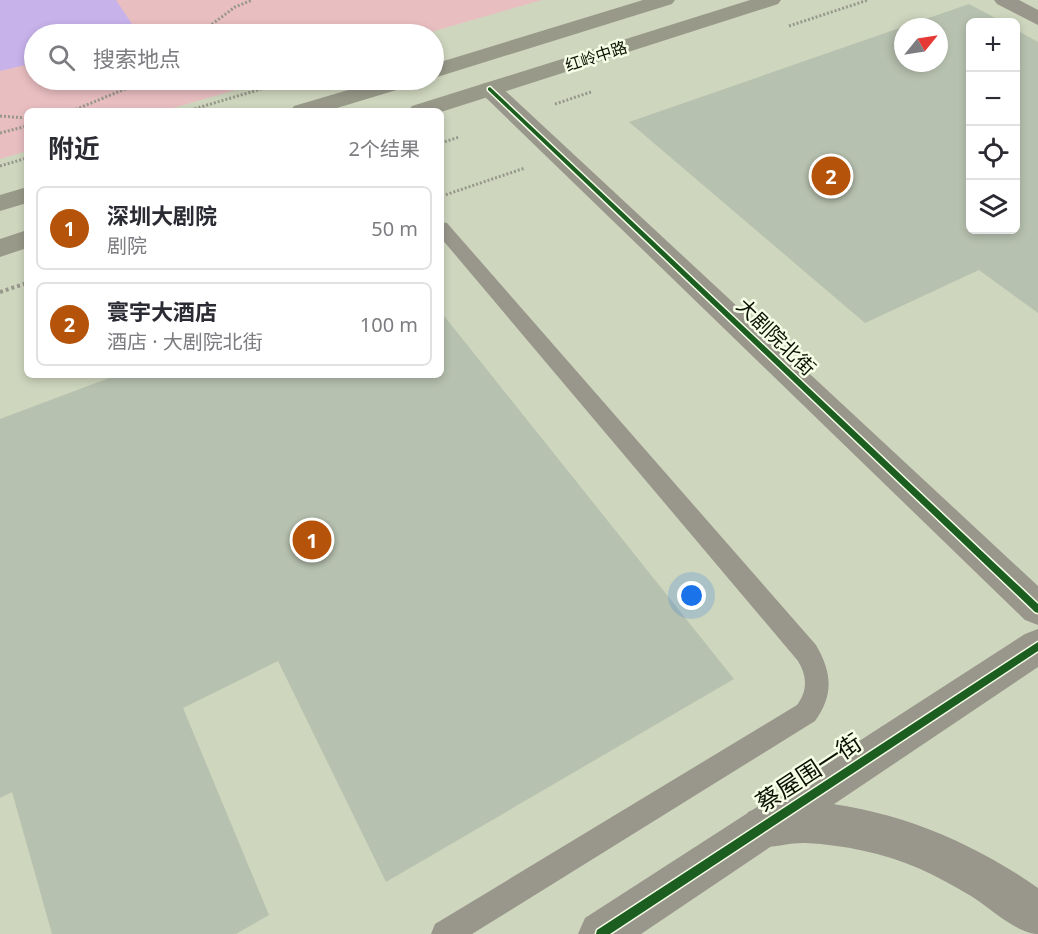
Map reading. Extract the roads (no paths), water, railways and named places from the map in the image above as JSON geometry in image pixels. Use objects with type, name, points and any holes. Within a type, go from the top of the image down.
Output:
[{"type":"main road","name":"红岭中路","points":[[444,68],[665,0]]},
{"type":"main road","name":"红岭中路","points":[[430,108],[771,0]]},
{"type":"main road","points":[[312,108],[372,90]]},
{"type":"main road","points":[[0,203],[24,196]]},
{"type":"main road","points":[[0,248],[24,240]]},
{"type":"street","points":[[1004,0],[1038,19]]},
{"type":"street","name":"大剧院北街","points":[[490,89],[1038,609]]},
{"type":"street","name":"蔡屋围一街","points":[[601,934],[1038,646]]},
{"type":"street","points":[[762,828],[802,822],[842,825],[890,837],[946,857],[1003,889],[1038,915]]},
{"type":"lane","points":[[444,230],[807,653],[815,667],[819,681],[814,703],[806,712],[445,934]]},
{"type":"place","name":"寰宇大酒店","points":[[831,176]]},
{"type":"place","name":"深圳大剧院","points":[[312,540]]}]
